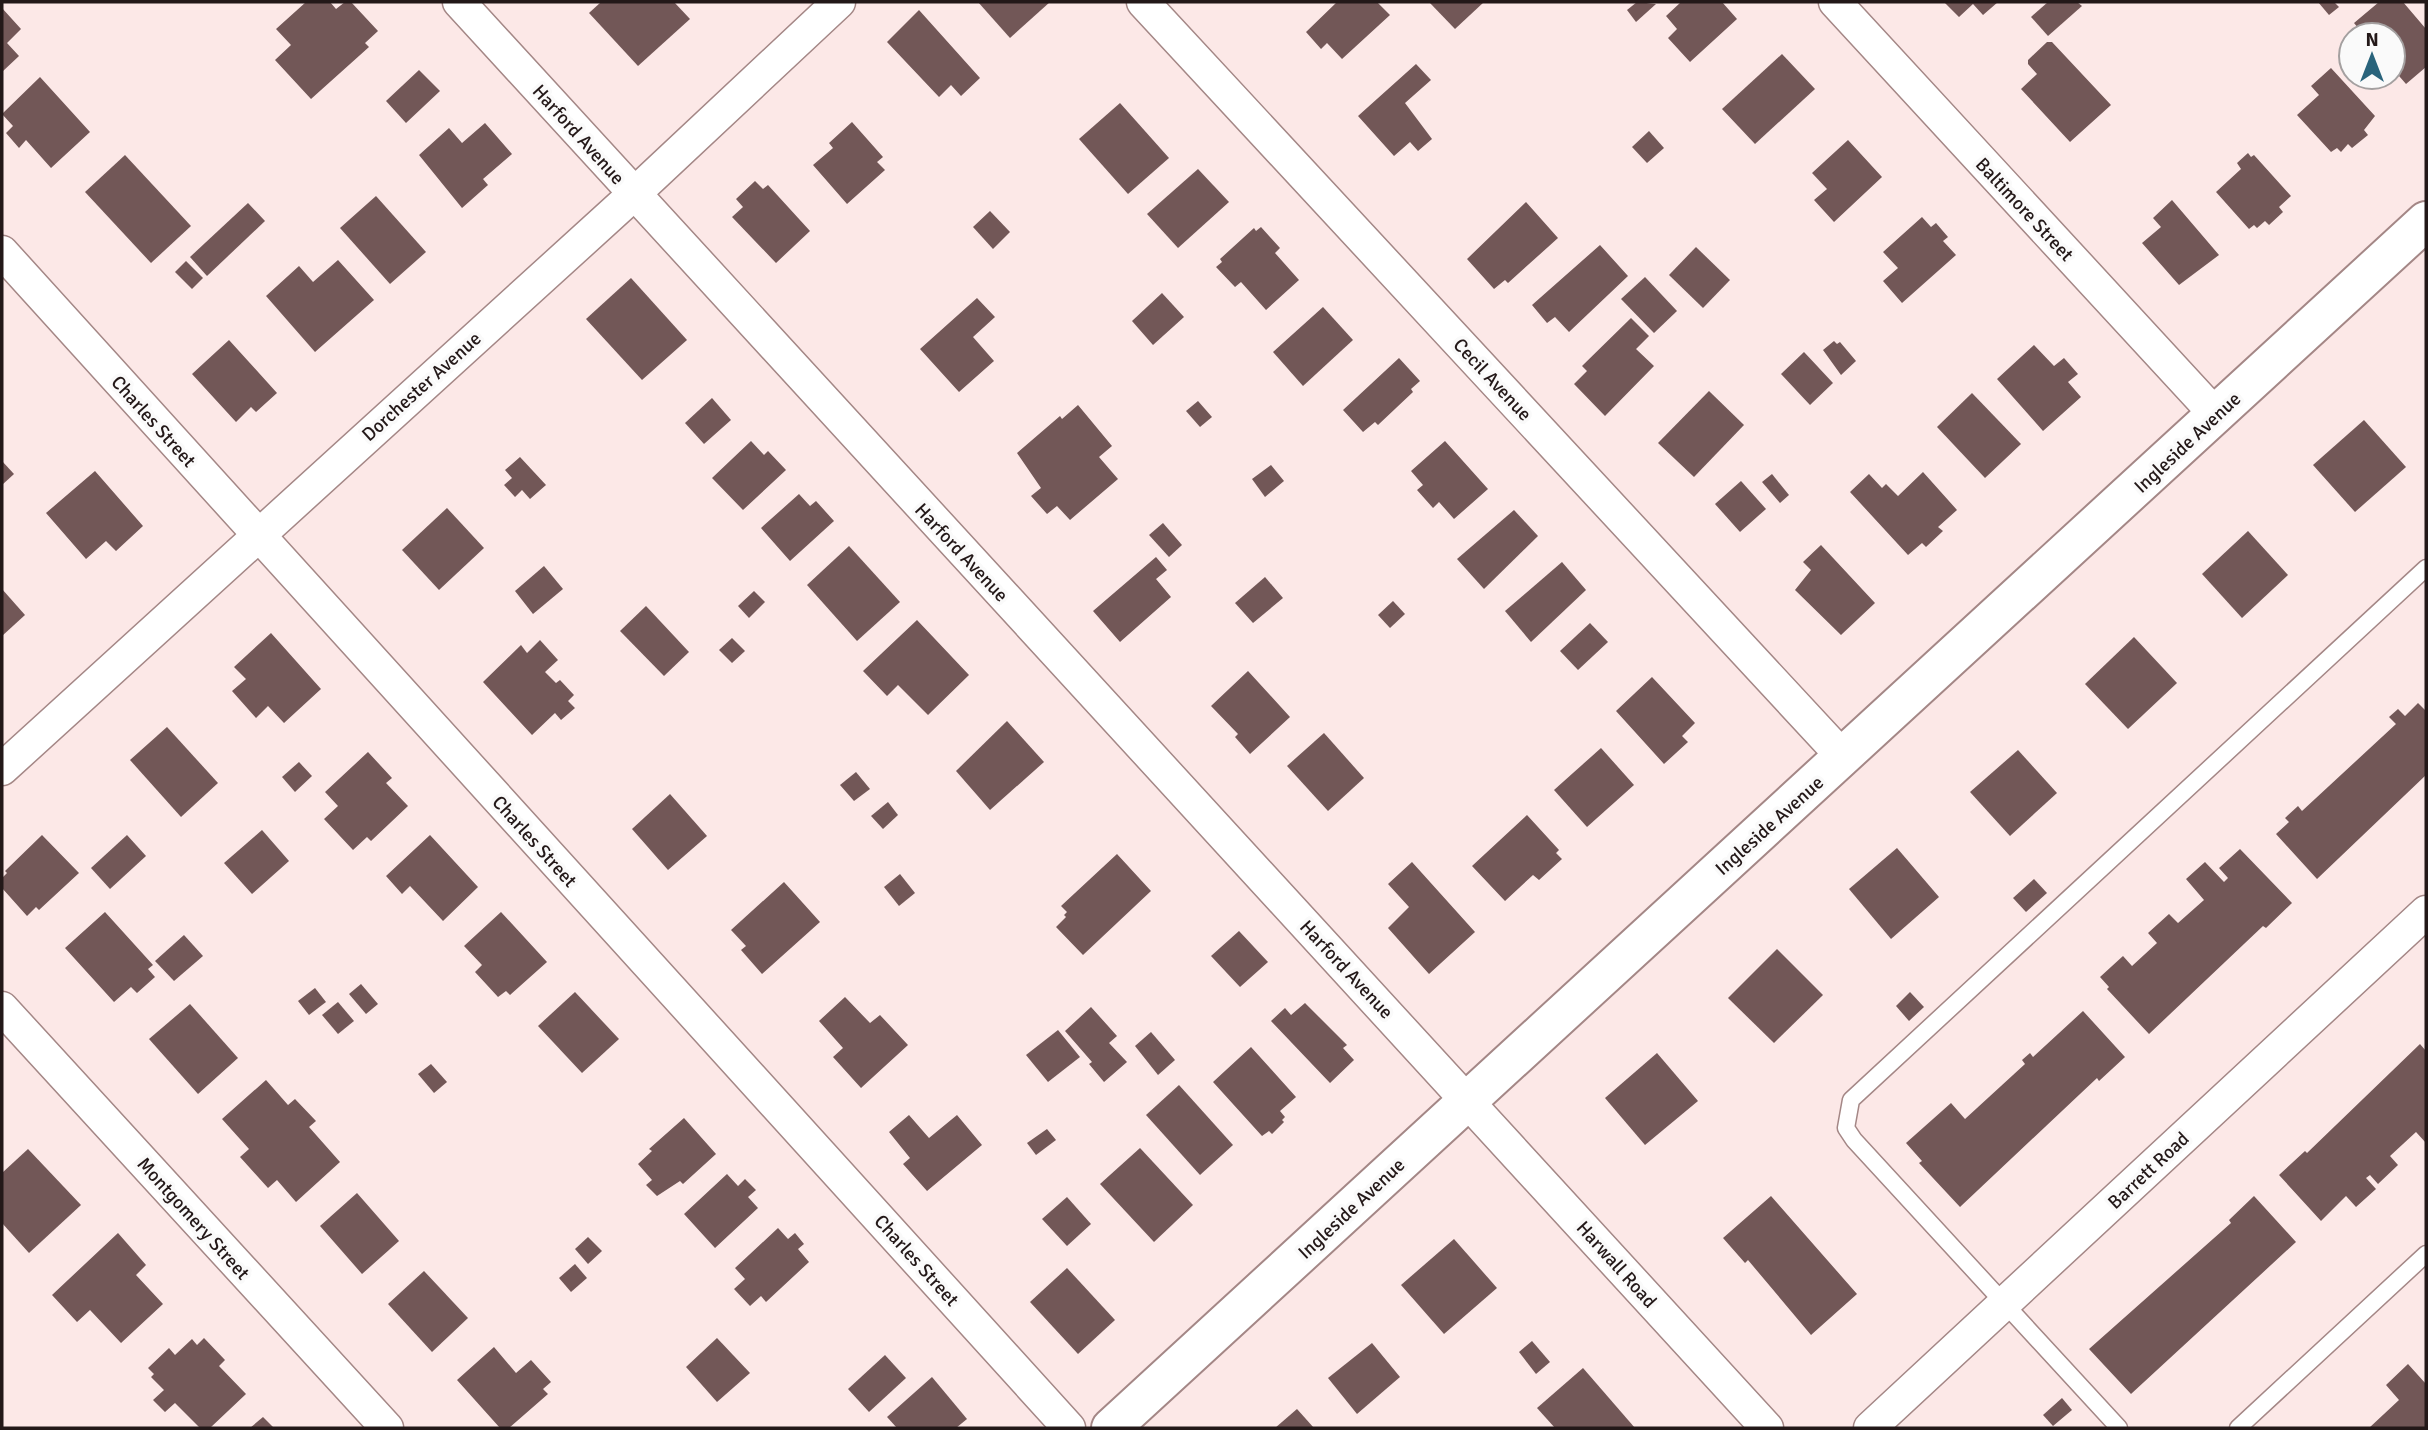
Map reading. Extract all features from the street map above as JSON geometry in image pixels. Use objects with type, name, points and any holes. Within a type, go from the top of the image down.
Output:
[{"type":"main road","name":"Ingleside Avenue","points":[[1111,1428],[2426,221]]},
{"type":"street","name":"Harford Avenue","points":[[459,2],[633,195],[1467,1101]]},
{"type":"street","name":"Dorchester Avenue","points":[[2,769],[257,534],[633,195],[839,2]]},
{"type":"street","name":"Cecil Avenue","points":[[1143,2],[1843,757]]},
{"type":"street","name":"Baltimore Street","points":[[1835,2],[2216,415]]},
{"type":"street","name":"Charles Street","points":[[2,252],[1069,1428]]},
{"type":"street","name":"Barrett Road","points":[[1870,1428],[2426,912]]},
{"type":"street","name":"Montgomery Street","points":[[2,1008],[387,1428]]},
{"type":"street","name":"Harwall Road","points":[[1467,1101],[1767,1428]]},
{"type":"lane","points":[[2119,1428],[1854,1140],[1846,1128],[1851,1100],[2426,568]]},
{"type":"lane","points":[[2238,1428],[2426,1254]]},
{"type":"building","points":[[306,2],[330,2],[336,9],[345,2],[351,2],[378,31],[365,43],[369,47],[311,99],[275,60],[291,45],[276,29]]},
{"type":"building","points":[[601,2],[674,2],[690,19],[638,66],[589,13]]},
{"type":"building","points":[[978,2],[1050,2],[1010,38]]},
{"type":"building","points":[[1337,2],[1377,2],[1390,15],[1342,59],[1327,43],[1321,49],[1306,32]]},
{"type":"building","points":[[1429,2],[1484,2],[1455,29]]},
{"type":"building","points":[[1637,2],[1656,4],[1636,22],[1627,10]]},
{"type":"building","points":[[1681,2],[1722,2],[1737,19],[1690,62],[1668,38],[1677,29],[1666,16]]},
{"type":"building","points":[[1944,2],[1998,2],[1983,15],[1973,4],[1959,17]]},
{"type":"building","points":[[2048,2],[2077,2],[2082,6],[2048,36],[2031,17]]},
{"type":"building","points":[[2318,2],[2334,2],[2339,7],[2329,15]]},
{"type":"building","points":[[2379,2],[2403,2],[2426,29],[2426,67],[2407,83],[2407,21],[2356,21]]},
{"type":"building","points":[[2,8],[21,29],[7,43],[19,56],[2,72]]},
{"type":"building","points":[[919,10],[980,78],[961,96],[951,85],[939,97],[887,42]]},
{"type":"building","points":[[2047,42],[2052,42],[2111,105],[2070,142],[2021,89],[2037,74],[2028,64],[2028,60]]},
{"type":"building","points":[[1782,54],[1815,89],[1755,144],[1722,109]]},
{"type":"building","points":[[1416,64],[1431,80],[1405,103],[1432,139],[1418,151],[1410,142],[1394,156],[1358,116]]},
{"type":"building","points":[[2331,68],[2337,75],[2337,91],[2352,91],[2375,116],[2364,130],[2368,135],[2352,148],[2348,144],[2341,152],[2337,148],[2331,152],[2297,115],[2319,95],[2311,86]]},
{"type":"building","points":[[419,70],[440,91],[406,123],[386,101]]},
{"type":"building","points":[[40,77],[90,132],[51,168],[26,140],[19,148],[6,133],[13,126],[2,114]]},
{"type":"building","points":[[1120,103],[1169,158],[1128,194],[1079,139]]},
{"type":"building","points":[[852,122],[883,157],[877,162],[885,170],[847,204],[813,165],[833,148],[829,143]]},
{"type":"building","points":[[485,123],[512,154],[483,179],[488,185],[462,208],[419,155],[449,128],[462,143]]},
{"type":"building","points":[[1649,131],[1664,148],[1647,163],[1632,147]]},
{"type":"building","points":[[1848,140],[1882,177],[1834,222],[1814,200],[1827,189],[1812,173]]},
{"type":"building","points":[[2248,153],[2251,157],[2254,155],[2291,196],[2279,207],[2283,212],[2269,225],[2265,221],[2257,228],[2254,225],[2249,229],[2216,192],[2241,169],[2237,163]]},
{"type":"building","points":[[125,155],[191,226],[151,263],[85,192]]},
{"type":"building","points":[[1198,169],[1229,202],[1178,248],[1147,214]]},
{"type":"building","points":[[755,181],[763,189],[768,185],[810,231],[776,263],[732,217],[743,207],[736,199]]},
{"type":"building","points":[[376,196],[426,252],[390,284],[340,228]]},
{"type":"building","points":[[2172,200],[2219,255],[2179,285],[2142,243],[2161,227],[2153,218]]},
{"type":"building","points":[[1526,202],[1558,238],[1508,283],[1505,280],[1494,289],[1467,259]]},
{"type":"building","points":[[248,203],[265,221],[207,276],[190,257]]},
{"type":"building","points":[[990,211],[1010,232],[993,249],[973,227]]},
{"type":"building","points":[[1922,217],[1931,227],[1936,223],[1948,237],[1943,241],[1956,255],[1902,303],[1883,281],[1898,268],[1883,252]]},
{"type":"building","points":[[1261,227],[1280,248],[1275,253],[1299,280],[1266,310],[1241,282],[1235,287],[1216,267],[1222,262],[1220,259],[1254,228],[1256,231]]},
{"type":"building","points":[[1600,245],[1628,276],[1569,332],[1555,317],[1547,323],[1532,305]]},
{"type":"building","points":[[1696,247],[1730,280],[1703,308],[1669,275]]},
{"type":"building","points":[[338,260],[374,300],[315,352],[266,296],[299,266],[313,282]]},
{"type":"building","points":[[186,261],[203,278],[192,289],[175,272]]},
{"type":"building","points":[[1645,277],[1677,311],[1654,333],[1621,299]]},
{"type":"building","points":[[631,278],[687,340],[642,380],[586,319]]},
{"type":"building","points":[[1162,293],[1184,317],[1153,345],[1132,321]]},
{"type":"building","points":[[977,298],[995,317],[973,337],[994,361],[959,392],[920,349]]},
{"type":"building","points":[[1323,307],[1353,340],[1303,386],[1273,352]]},
{"type":"building","points":[[1631,318],[1649,336],[1636,349],[1654,366],[1605,416],[1574,384],[1587,371],[1582,366]]},
{"type":"building","points":[[229,340],[277,393],[256,412],[251,407],[236,422],[192,374]]},
{"type":"building","points":[[1834,341],[1837,344],[1840,342],[1856,361],[1841,375],[1823,350]]},
{"type":"building","points":[[2034,345],[2054,366],[2064,358],[2078,374],[2068,382],[2081,397],[2043,431],[1997,379]]},
{"type":"building","points":[[1804,352],[1833,383],[1810,405],[1781,374]]},
{"type":"building","points":[[1399,358],[1420,381],[1411,389],[1413,392],[1378,425],[1375,422],[1363,432],[1343,410]]},
{"type":"building","points":[[1709,391],[1744,425],[1694,477],[1658,443]]},
{"type":"building","points":[[1972,393],[2021,444],[1985,478],[1937,427]]},
{"type":"building","points":[[712,398],[731,420],[704,444],[685,423]]},
{"type":"building","points":[[1198,401],[1212,417],[1200,427],[1186,411]]},
{"type":"building","points":[[1078,405],[1112,446],[1099,457],[1118,479],[1070,520],[1057,506],[1047,514],[1031,496],[1041,488],[1017,453],[1060,416],[1062,419]]},
{"type":"building","points":[[2364,420],[2406,467],[2355,512],[2313,465]]},
{"type":"building","points":[[751,441],[764,455],[768,451],[786,470],[743,510],[712,478]]},
{"type":"building","points":[[1445,441],[1488,489],[1454,519],[1439,502],[1433,508],[1417,490],[1423,485],[1411,471]]},
{"type":"building","points":[[520,457],[546,485],[530,499],[522,490],[515,497],[504,485],[512,478],[505,470]]},
{"type":"building","points":[[2,461],[14,474],[2,485]]},
{"type":"building","points":[[1271,465],[1284,481],[1265,497],[1252,479]]},
{"type":"building","points":[[95,471],[143,526],[116,551],[106,541],[86,559],[46,513]]},
{"type":"building","points":[[1923,472],[1957,510],[1938,527],[1943,531],[1926,547],[1922,543],[1908,555],[1850,492],[1869,474],[1882,488],[1886,484],[1898,496]]},
{"type":"building","points":[[1772,474],[1789,495],[1780,503],[1762,482]]},
{"type":"building","points":[[1741,481],[1766,509],[1740,532],[1715,504]]},
{"type":"building","points":[[799,494],[810,506],[816,501],[834,521],[790,561],[761,528]]},
{"type":"building","points":[[447,508],[484,548],[439,590],[402,550]]},
{"type":"building","points":[[1514,510],[1538,536],[1484,589],[1457,559]]},
{"type":"building","points":[[1163,523],[1182,545],[1169,557],[1149,535]]},
{"type":"building","points":[[2248,531],[2288,575],[2242,618],[2202,574]]},
{"type":"building","points":[[1821,545],[1875,603],[1841,635],[1795,590],[1811,570],[1803,562]]},
{"type":"building","points":[[849,546],[900,602],[857,641],[807,585]]},
{"type":"building","points":[[1156,557],[1167,570],[1156,579],[1171,597],[1120,642],[1093,611]]},
{"type":"building","points":[[1562,562],[1586,590],[1531,642],[1505,611]]},
{"type":"building","points":[[544,566],[563,589],[533,614],[515,591]]},
{"type":"building","points":[[1265,577],[1283,598],[1253,623],[1235,603]]},
{"type":"building","points":[[2,589],[25,615],[2,636]]},
{"type":"building","points":[[754,591],[765,602],[749,618],[738,606]]},
{"type":"building","points":[[1393,601],[1405,614],[1390,628],[1378,615]]},
{"type":"building","points":[[646,606],[689,652],[664,676],[620,631]]},
{"type":"building","points":[[917,620],[969,675],[928,715],[898,685],[887,696],[863,671]]},
{"type":"building","points":[[1590,623],[1608,642],[1578,670],[1560,651]]},
{"type":"building","points":[[271,633],[321,689],[284,723],[268,706],[256,718],[232,691],[246,679],[234,667]]},
{"type":"building","points":[[2134,637],[2177,683],[2128,729],[2085,684]]},
{"type":"building","points":[[732,638],[745,651],[732,663],[719,650]]},
{"type":"building","points":[[540,640],[558,660],[545,672],[556,683],[560,680],[574,695],[568,701],[575,708],[561,720],[555,713],[532,735],[483,682],[521,645],[527,653]]},
{"type":"building","points":[[1248,671],[1290,717],[1250,754],[1235,737],[1238,734],[1211,706]]},
{"type":"building","points":[[1652,677],[1695,723],[1682,736],[1688,742],[1664,764],[1616,711]]},
{"type":"building","points":[[2418,703],[2426,711],[2426,775],[2317,879],[2276,834],[2289,822],[2285,818],[2298,806],[2302,811],[2396,724],[2389,717],[2398,709],[2405,716]]},
{"type":"building","points":[[1007,721],[1044,762],[990,810],[956,771]]},
{"type":"building","points":[[167,727],[218,783],[181,817],[130,760]]},
{"type":"building","points":[[1324,733],[1364,778],[1328,811],[1287,766]]},
{"type":"building","points":[[1601,748],[1634,785],[1587,827],[1554,790]]},
{"type":"building","points":[[2018,750],[2057,793],[2010,836],[1970,792]]},
{"type":"building","points":[[368,752],[392,778],[386,783],[408,806],[371,841],[367,837],[353,850],[324,819],[338,806],[325,792]]},
{"type":"building","points":[[299,762],[312,776],[295,792],[282,777]]},
{"type":"building","points":[[856,772],[870,789],[854,801],[840,785]]},
{"type":"building","points":[[670,794],[707,836],[668,870],[632,829]]},
{"type":"building","points":[[888,802],[898,815],[883,829],[871,816]]},
{"type":"building","points":[[1527,815],[1559,850],[1556,853],[1562,859],[1539,880],[1533,875],[1505,901],[1472,866]]},
{"type":"building","points":[[262,830],[289,861],[252,894],[224,863]]},
{"type":"building","points":[[42,835],[79,873],[39,910],[36,907],[27,916],[2,888],[2,878],[7,873],[5,871]]},
{"type":"building","points":[[127,835],[146,856],[110,889],[91,868]]},
{"type":"building","points":[[430,835],[478,887],[443,921],[410,886],[402,894],[386,876]]},
{"type":"building","points":[[1897,848],[1939,897],[1891,939],[1849,889]]},
{"type":"building","points":[[2240,849],[2292,903],[2266,928],[2263,926],[2149,1034],[2107,989],[2109,987],[2100,977],[2123,956],[2132,966],[2157,943],[2148,933],[2169,914],[2178,923],[2204,900],[2186,879],[2205,862],[2224,882],[2228,878],[2219,868]]},
{"type":"building","points":[[1117,854],[1151,891],[1083,955],[1056,927],[1066,917],[1064,915],[1067,912],[1061,906]]},
{"type":"building","points":[[1412,862],[1475,932],[1429,974],[1388,928],[1409,907],[1388,884]]},
{"type":"building","points":[[900,874],[915,893],[899,906],[884,887]]},
{"type":"building","points":[[2034,879],[2047,893],[2026,912],[2013,898]]},
{"type":"building","points":[[784,882],[820,922],[762,974],[741,950],[746,946],[731,930]]},
{"type":"building","points":[[105,912],[153,965],[148,969],[155,977],[137,993],[131,987],[114,1002],[65,948]]},
{"type":"building","points":[[501,912],[547,962],[510,995],[506,991],[498,997],[475,972],[482,965],[464,946]]},
{"type":"building","points":[[1239,931],[1268,962],[1240,987],[1211,956]]},
{"type":"building","points":[[184,935],[203,956],[174,981],[155,961]]},
{"type":"building","points":[[1777,949],[1823,995],[1774,1043],[1728,998]]},
{"type":"building","points":[[361,984],[378,1004],[366,1014],[349,994]]},
{"type":"building","points":[[315,988],[326,1002],[309,1015],[298,1001]]},
{"type":"building","points":[[575,992],[619,1039],[582,1073],[538,1026]]},
{"type":"building","points":[[1910,992],[1924,1007],[1909,1021],[1896,1006]]},
{"type":"building","points":[[845,997],[870,1023],[880,1015],[908,1045],[861,1088],[833,1057],[843,1048],[819,1021]]},
{"type":"building","points":[[338,1002],[354,1021],[338,1034],[322,1015]]},
{"type":"building","points":[[1305,1003],[1347,1045],[1343,1048],[1354,1060],[1330,1083],[1271,1021],[1285,1008],[1291,1015]]},
{"type":"building","points":[[190,1004],[238,1058],[198,1094],[149,1039]]},
{"type":"building","points":[[1091,1007],[1117,1036],[1109,1043],[1127,1062],[1104,1082],[1089,1064],[1092,1062],[1065,1031]]},
{"type":"building","points":[[2083,1011],[2125,1057],[2099,1081],[2097,1078],[1960,1207],[1919,1163],[1922,1161],[1906,1143],[1951,1103],[1965,1119],[2025,1064],[2022,1060],[2030,1053],[2033,1057]]},
{"type":"building","points":[[1058,1030],[1080,1057],[1048,1082],[1026,1055]]},
{"type":"building","points":[[1151,1032],[1175,1060],[1158,1075],[1135,1046]]},
{"type":"building","points":[[2420,1044],[2426,1051],[2426,1143],[2416,1132],[2390,1156],[2398,1165],[2378,1184],[2370,1175],[2366,1178],[2376,1189],[2356,1207],[2346,1196],[2321,1221],[2279,1175],[2305,1151],[2307,1153]]},
{"type":"building","points":[[1251,1047],[1296,1097],[1280,1111],[1285,1117],[1282,1120],[1284,1122],[1272,1134],[1269,1131],[1262,1136],[1213,1082]]},
{"type":"building","points":[[1657,1053],[1698,1101],[1645,1145],[1605,1098]]},
{"type":"building","points":[[431,1064],[447,1082],[434,1093],[418,1074]]},
{"type":"building","points":[[266,1080],[288,1105],[295,1099],[316,1121],[309,1127],[340,1162],[296,1202],[277,1180],[268,1188],[240,1157],[249,1149],[222,1119]]},
{"type":"building","points":[[1179,1085],[1233,1145],[1200,1175],[1146,1115]]},
{"type":"building","points":[[909,1115],[929,1138],[957,1115],[982,1145],[927,1191],[903,1164],[910,1158],[889,1132]]},
{"type":"building","points":[[684,1118],[716,1154],[683,1184],[680,1181],[657,1196],[646,1185],[652,1180],[638,1164],[652,1151],[649,1149]]},
{"type":"building","points":[[1047,1129],[1056,1140],[1036,1155],[1027,1143]]},
{"type":"building","points":[[1140,1148],[1193,1205],[1154,1242],[1100,1184]]},
{"type":"building","points":[[28,1149],[81,1205],[29,1253],[2,1223],[2,1173]]},
{"type":"building","points":[[727,1174],[738,1186],[745,1179],[756,1190],[748,1197],[758,1208],[715,1248],[684,1214]]},
{"type":"building","points":[[357,1193],[399,1241],[362,1274],[320,1226]]},
{"type":"building","points":[[1771,1196],[1857,1294],[1811,1335],[1748,1260],[1745,1263],[1723,1238]]},
{"type":"building","points":[[2254,1196],[2296,1242],[2131,1394],[2089,1349],[2231,1223],[2229,1220]]},
{"type":"building","points":[[1067,1197],[1091,1224],[1067,1246],[1042,1219]]},
{"type":"building","points":[[778,1228],[788,1239],[795,1233],[804,1244],[798,1249],[809,1262],[766,1302],[761,1296],[750,1306],[734,1289],[745,1279],[735,1268]]},
{"type":"building","points":[[118,1233],[146,1265],[136,1275],[163,1304],[121,1343],[90,1310],[77,1322],[52,1295]]},
{"type":"building","points":[[588,1237],[602,1251],[588,1264],[575,1249]]},
{"type":"building","points":[[1454,1239],[1497,1288],[1444,1334],[1401,1285]]},
{"type":"building","points":[[575,1264],[587,1278],[571,1292],[559,1278]]},
{"type":"building","points":[[1067,1268],[1115,1320],[1078,1354],[1030,1302]]},
{"type":"building","points":[[424,1271],[468,1318],[432,1352],[388,1304]]},
{"type":"building","points":[[204,1338],[225,1360],[219,1366],[246,1394],[210,1428],[200,1428],[175,1403],[165,1412],[153,1400],[164,1390],[151,1377],[154,1374],[148,1368],[169,1348],[175,1355],[192,1339],[197,1345]]},
{"type":"building","points":[[717,1338],[750,1373],[717,1402],[686,1367]]},
{"type":"building","points":[[1532,1341],[1550,1362],[1536,1374],[1519,1352]]},
{"type":"building","points":[[1372,1343],[1400,1377],[1357,1414],[1328,1378]]},
{"type":"building","points":[[494,1347],[516,1373],[531,1360],[551,1382],[543,1389],[548,1394],[509,1428],[500,1428],[457,1380]]},
{"type":"building","points":[[885,1355],[906,1378],[869,1412],[848,1389]]},
{"type":"building","points":[[2408,1364],[2426,1384],[2426,1428],[2369,1428],[2399,1400],[2386,1385]]},
{"type":"building","points":[[1583,1368],[1635,1428],[1555,1428],[1537,1408]]},
{"type":"building","points":[[932,1377],[967,1419],[956,1428],[897,1428],[887,1417]]},
{"type":"building","points":[[2062,1398],[2072,1410],[2053,1426],[2043,1415]]},
{"type":"building","points":[[1297,1409],[1314,1428],[1275,1428]]},
{"type":"building","points":[[263,1417],[274,1428],[250,1428]]}]
